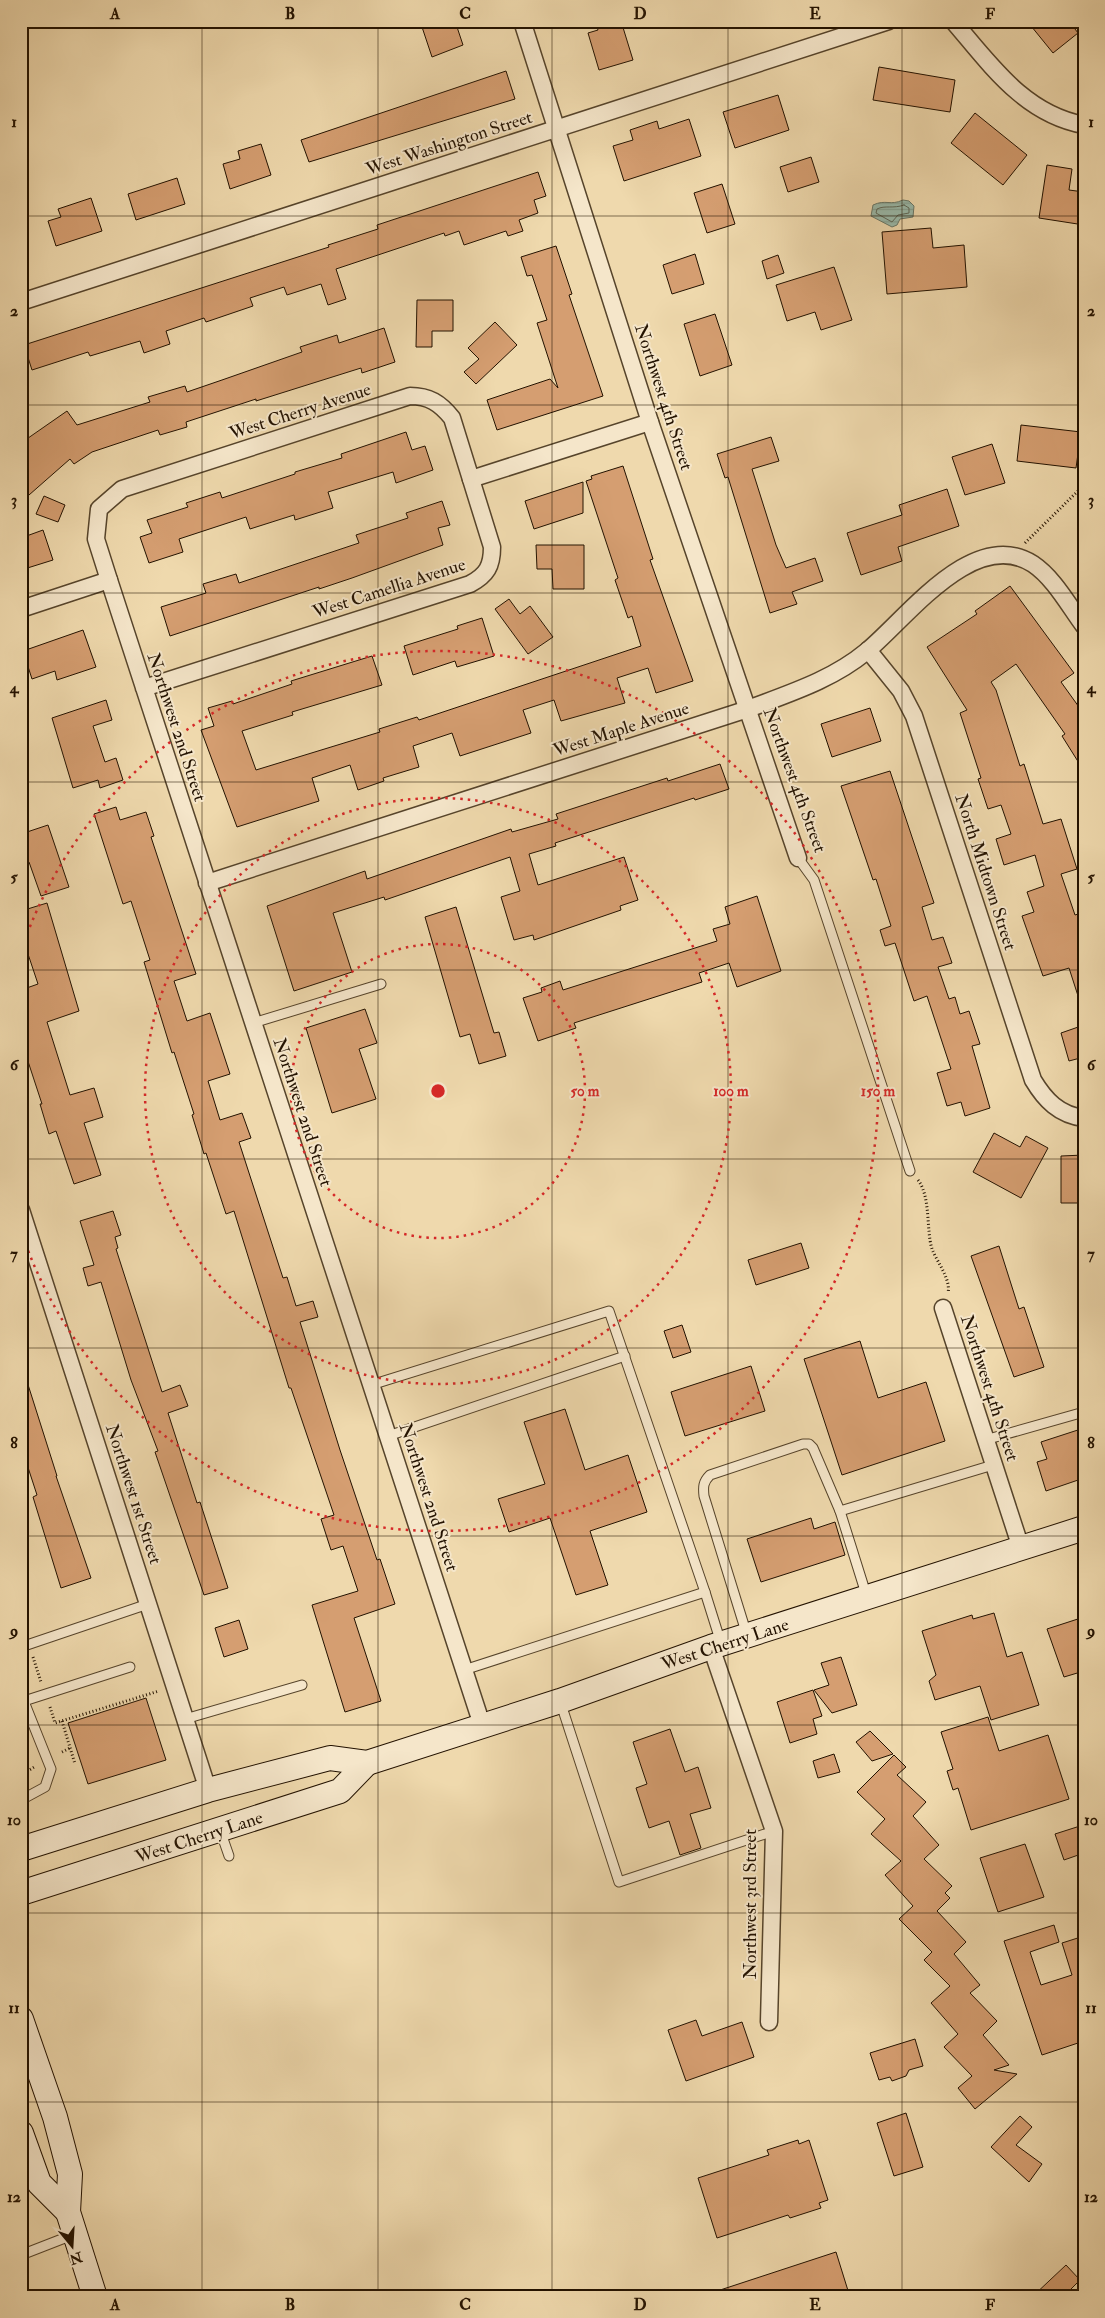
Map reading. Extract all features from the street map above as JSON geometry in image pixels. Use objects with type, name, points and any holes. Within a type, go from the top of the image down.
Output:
[{"type":"main road","name":"West Cherry Lane","points":[[21,1849],[208,1790],[330,1758],[367,1763],[560,1701],[716,1645],[1084,1528]]},
{"type":"main road","name":"West Cherry Lane","points":[[21,1893],[340,1792],[367,1763]]},
{"type":"main road","points":[[21,2019],[55,2117],[70,2174],[68,2212],[95,2297]]},
{"type":"main road","points":[[21,2133],[39,2184],[68,2212]]},
{"type":"street","name":"Northwest 4th Street","points":[[522,21],[650,422],[798,858]]},
{"type":"street","name":"West Washington Street","points":[[21,302],[888,21]]},
{"type":"street","points":[[953,21],[1006,83],[1033,106],[1065,122],[1084,125]]},
{"type":"street","name":"West Cherry Avenue","points":[[99,509],[122,489],[410,396],[420,396],[433,400],[443,407],[452,418],[471,479]]},
{"type":"street","points":[[471,479],[650,422]]},
{"type":"street","name":"West Camellia Avenue","points":[[144,688],[470,584],[481,578],[488,571],[492,561],[492,547],[471,479]]},
{"type":"street","name":"Northwest 2nd Street","points":[[99,509],[96,539],[482,1725]]},
{"type":"street","name":"West Maple Avenue","points":[[207,883],[748,709],[815,684],[835,675],[868,650],[899,618],[963,566],[990,555],[1012,556]]},
{"type":"street","points":[[1012,556],[1033,564],[1050,580],[1084,626]]},
{"type":"street","points":[[21,609],[109,580]]},
{"type":"street","name":"North Midtown Street","points":[[868,650],[901,691],[914,716],[1033,1080],[1043,1097],[1058,1110],[1084,1118]]},
{"type":"street","name":"Northwest 1st Street","points":[[21,1210],[208,1790]]},
{"type":"street","name":"Northwest 4th Street","points":[[943,1308],[1021,1548]]},
{"type":"street","name":"Northwest 3rd Street","points":[[716,1645],[774,1831],[769,2022]]},
{"type":"lane","name":"Northwest 4th Street","points":[[798,858],[814,880],[910,1171]]},
{"type":"lane","points":[[253,1024],[380,984]]},
{"type":"lane","points":[[371,1385],[609,1311],[705,1592],[716,1645]]},
{"type":"lane","points":[[388,1436],[624,1356]]},
{"type":"lane","points":[[985,1440],[1084,1412]]},
{"type":"lane","points":[[746,1636],[704,1496],[703,1487],[710,1475],[802,1444],[809,1444],[813,1448],[840,1511],[867,1597]]},
{"type":"lane","points":[[840,1511],[993,1465]]},
{"type":"lane","points":[[464,1670],[705,1592]]},
{"type":"lane","points":[[21,1647],[148,1604]]},
{"type":"lane","points":[[24,1796],[45,1787],[51,1769],[22,1698],[130,1667]]},
{"type":"lane","points":[[185,1719],[302,1684]]},
{"type":"lane","points":[[560,1701],[619,1882],[774,1831]]},
{"type":"lane","points":[[220,1830],[229,1856]]},
{"type":"lane","points":[[21,2254],[75,2234]]},
{"type":"path","points":[[1012,556],[1084,485]]},
{"type":"path","name":"Northwest 4th Street","points":[[910,1171],[920,1184],[927,1209],[932,1248],[949,1290],[943,1308]]},
{"type":"path","points":[[32,1652],[42,1685]]},
{"type":"path","points":[[50,1706],[55,1724],[159,1690]]},
{"type":"path","points":[[62,1721],[75,1764]]},
{"type":"path","points":[[62,1752],[70,1747]]},
{"type":"path","points":[[21,1775],[37,1766]]},
{"type":"water","points":[[903,200],[909,201],[914,206],[913,217],[900,219],[897,225],[892,227],[871,216],[873,205]]},
{"type":"building","points":[[420,21],[455,21],[463,45],[432,57]]},
{"type":"building","points":[[595,21],[621,21],[633,60],[599,70],[588,33],[598,30]]},
{"type":"building","points":[[1027,21],[1069,21],[1078,33],[1053,53]]},
{"type":"building","points":[[879,67],[955,80],[950,112],[873,100]]},
{"type":"building","points":[[506,71],[515,99],[309,162],[301,140]]},
{"type":"building","points":[[778,95],[789,130],[735,148],[723,112]]},
{"type":"building","points":[[975,113],[1027,155],[1003,185],[951,143]]},
{"type":"building","points":[[689,119],[701,156],[624,181],[613,146],[633,140],[630,130],[657,121],[659,129]]},
{"type":"building","points":[[261,144],[271,175],[230,189],[223,164],[240,159],[238,151]]},
{"type":"building","points":[[811,157],[819,182],[788,192],[780,167]]},
{"type":"building","points":[[1047,165],[1072,169],[1069,190],[1084,192],[1084,225],[1039,218]]},
{"type":"building","points":[[538,172],[546,196],[534,200],[538,213],[519,220],[523,231],[508,236],[506,231],[464,245],[459,231],[445,236],[444,233],[336,269],[346,299],[328,305],[321,284],[287,295],[284,287],[250,298],[253,306],[206,322],[204,318],[166,331],[170,344],[144,353],[140,341],[90,356],[88,352],[32,370],[24,345],[329,247],[328,245],[378,229],[377,225]]},
{"type":"building","points":[[177,178],[185,204],[136,220],[128,194]]},
{"type":"building","points":[[722,184],[735,224],[707,233],[694,193]]},
{"type":"building","points":[[91,198],[102,231],[56,246],[48,221],[61,217],[58,209]]},
{"type":"building","points":[[931,228],[933,248],[964,245],[967,287],[887,294],[882,232]]},
{"type":"building","points":[[556,246],[572,294],[569,295],[603,396],[497,430],[487,400],[550,379],[558,388],[537,323],[547,320],[532,275],[527,276],[521,257]]},
{"type":"building","points":[[695,254],[704,284],[672,294],[663,265]]},
{"type":"building","points":[[778,255],[784,273],[767,279],[762,261]]},
{"type":"building","points":[[834,267],[852,320],[821,330],[815,312],[787,321],[776,285]]},
{"type":"building","points":[[417,300],[453,300],[453,331],[432,331],[432,347],[416,347]]},
{"type":"building","points":[[715,314],[732,365],[700,376],[684,324]]},
{"type":"building","points":[[495,322],[517,345],[476,384],[464,372],[479,359],[468,348]]},
{"type":"building","points":[[384,328],[395,362],[362,373],[361,368],[256,401],[256,399],[186,422],[187,427],[160,435],[158,430],[92,452],[74,464],[70,459],[29,495],[21,486],[21,443],[67,411],[77,425],[150,402],[148,397],[185,386],[187,392],[222,380],[302,352],[300,347],[337,335],[339,343]]},
{"type":"building","points":[[1021,425],[1081,432],[1076,468],[1017,461]]},
{"type":"building","points":[[406,432],[412,450],[425,446],[433,470],[396,483],[393,472],[328,492],[333,508],[295,520],[294,515],[250,529],[246,517],[179,539],[183,552],[149,563],[140,537],[152,533],[147,520],[188,507],[186,503],[220,492],[222,498],[295,474],[295,472],[342,458],[341,454]]},
{"type":"building","points":[[771,437],[779,461],[752,469],[776,545],[786,568],[815,558],[823,581],[792,592],[797,604],[770,613],[728,477],[725,478],[717,454]]},
{"type":"building","points":[[992,444],[1005,483],[965,495],[952,457]]},
{"type":"building","points":[[623,466],[653,559],[650,560],[693,681],[656,693],[648,668],[617,678],[625,703],[561,721],[554,700],[523,710],[531,733],[460,756],[452,733],[413,746],[419,767],[383,778],[384,781],[358,790],[350,765],[312,778],[319,801],[237,827],[201,730],[214,726],[208,708],[232,701],[233,704],[292,684],[291,681],[372,656],[382,685],[292,712],[293,715],[242,731],[256,770],[380,732],[379,729],[417,717],[419,720],[641,646],[632,616],[628,618],[615,580],[618,578],[586,481],[592,479],[591,476]]},
{"type":"building","points":[[583,482],[583,513],[534,529],[525,501]]},
{"type":"building","points":[[947,489],[959,526],[898,547],[902,561],[861,575],[847,533],[902,515],[899,505]]},
{"type":"building","points":[[44,496],[65,505],[58,522],[36,514]]},
{"type":"building","points":[[442,501],[450,525],[438,528],[443,545],[319,589],[319,587],[170,636],[161,607],[206,593],[203,584],[236,574],[239,583],[359,543],[356,535],[408,518],[406,513]]},
{"type":"building","points":[[43,530],[53,560],[21,570],[21,538]]},
{"type":"building","points":[[536,545],[584,545],[584,589],[553,589],[552,569],[537,569]]},
{"type":"building","points":[[1010,586],[1074,673],[1061,682],[1084,714],[1084,771],[1062,736],[1065,734],[1016,664],[991,682],[996,690],[1020,766],[1024,764],[1043,824],[1061,819],[1077,869],[1061,874],[1075,915],[1084,912],[1084,1002],[1080,1002],[1069,968],[1043,976],[1022,916],[1034,912],[1027,892],[1044,886],[1035,855],[1004,865],[996,839],[1011,834],[1001,805],[988,809],[978,779],[981,778],[960,713],[967,710],[927,647],[977,614],[975,611]]},
{"type":"building","points":[[509,599],[520,614],[530,606],[553,637],[528,654],[495,609]]},
{"type":"building","points":[[482,618],[494,656],[457,667],[455,661],[413,675],[404,646],[458,629],[457,626]]},
{"type":"building","points":[[83,630],[96,667],[57,680],[55,671],[32,679],[23,651]]},
{"type":"building","points":[[106,700],[112,720],[93,726],[105,762],[116,758],[123,780],[100,788],[98,780],[73,788],[52,718]]},
{"type":"building","points":[[870,708],[881,741],[832,757],[821,724]]},
{"type":"building","points":[[720,764],[729,789],[695,800],[694,798],[555,843],[556,846],[529,854],[538,885],[624,857],[638,900],[620,906],[621,910],[534,940],[533,935],[514,940],[501,897],[520,891],[510,857],[385,900],[384,897],[333,913],[352,972],[294,991],[267,906],[365,871],[367,879],[511,829],[512,832],[558,819],[556,814],[667,778],[668,781]]},
{"type":"building","points":[[890,771],[934,903],[922,907],[932,940],[943,937],[952,963],[938,967],[949,999],[955,997],[960,1014],[969,1011],[980,1044],[972,1046],[990,1108],[965,1116],[961,1102],[947,1106],[937,1073],[951,1069],[927,996],[914,1001],[895,943],[885,946],[880,930],[891,926],[876,879],[873,880],[841,786]]},
{"type":"building","points":[[116,807],[120,820],[146,812],[154,836],[151,837],[196,974],[174,981],[187,1021],[210,1013],[230,1074],[208,1081],[220,1120],[242,1113],[251,1138],[239,1142],[283,1278],[287,1277],[296,1306],[313,1301],[318,1317],[300,1322],[377,1560],[380,1559],[395,1604],[354,1618],[381,1701],[345,1712],[312,1605],[358,1591],[343,1546],[331,1550],[321,1519],[334,1515],[291,1388],[289,1388],[234,1211],[226,1214],[206,1153],[204,1154],[192,1115],[194,1114],[174,1052],[172,1053],[144,962],[150,960],[131,901],[123,904],[94,814]]},
{"type":"building","points":[[48,825],[69,887],[41,896],[29,862],[21,864],[21,834]]},
{"type":"building","points":[[757,896],[781,971],[737,987],[729,963],[699,973],[702,982],[574,1023],[576,1028],[538,1041],[523,998],[542,992],[541,988],[560,981],[563,990],[717,941],[713,929],[730,924],[725,907]]},
{"type":"building","points":[[47,903],[79,1011],[47,1022],[70,1095],[94,1088],[103,1117],[84,1123],[101,1175],[74,1184],[56,1131],[49,1134],[40,1104],[42,1104],[21,1040],[21,990],[38,984],[21,933],[21,911]]},
{"type":"building","points":[[456,907],[494,1033],[499,1032],[506,1056],[479,1064],[470,1034],[460,1037],[425,917]]},
{"type":"building","points":[[365,1009],[377,1043],[359,1049],[376,1099],[332,1113],[306,1028]]},
{"type":"building","points":[[1084,1025],[1084,1057],[1069,1061],[1061,1033]]},
{"type":"building","points":[[994,1133],[1020,1147],[1026,1136],[1048,1148],[1021,1198],[973,1172]]},
{"type":"building","points":[[1084,1155],[1084,1203],[1061,1203],[1061,1156]]},
{"type":"building","points":[[113,1211],[121,1235],[115,1237],[118,1248],[116,1249],[162,1392],[180,1385],[188,1406],[168,1413],[197,1503],[200,1502],[228,1588],[204,1595],[155,1452],[158,1451],[131,1380],[101,1282],[88,1286],[83,1268],[94,1265],[80,1221]]},
{"type":"building","points":[[801,1243],[809,1268],[756,1285],[748,1260]]},
{"type":"building","points":[[999,1246],[1019,1309],[1024,1307],[1044,1367],[1014,1377],[971,1256]]},
{"type":"building","points":[[682,1325],[691,1352],[673,1358],[664,1331]]},
{"type":"building","points":[[860,1341],[878,1398],[926,1382],[945,1441],[842,1475],[804,1359]]},
{"type":"building","points":[[751,1366],[765,1411],[685,1436],[671,1392]]},
{"type":"building","points":[[24,1372],[56,1476],[91,1578],[61,1588],[33,1497],[37,1495],[21,1446],[21,1373]]},
{"type":"building","points":[[565,1409],[585,1470],[628,1455],[647,1512],[590,1531],[608,1585],[576,1595],[550,1518],[509,1532],[498,1499],[545,1484],[524,1422]]},
{"type":"building","points":[[1084,1428],[1084,1478],[1046,1491],[1037,1462],[1047,1459],[1041,1442]]},
{"type":"building","points":[[811,1518],[814,1529],[835,1522],[845,1555],[761,1582],[747,1539]]},
{"type":"building","points":[[994,1613],[1007,1657],[1022,1652],[1039,1705],[991,1720],[980,1686],[935,1700],[929,1681],[936,1675],[922,1631],[972,1615],[973,1619]]},
{"type":"building","points":[[1084,1617],[1084,1671],[1064,1677],[1047,1629]]},
{"type":"building","points":[[239,1620],[248,1649],[224,1657],[215,1628]]},
{"type":"building","points":[[841,1657],[857,1705],[832,1713],[814,1690],[829,1685],[821,1663]]},
{"type":"building","points":[[813,1690],[822,1716],[813,1719],[817,1734],[790,1743],[777,1702]]},
{"type":"building","points":[[146,1698],[166,1760],[88,1784],[68,1723]]},
{"type":"building","points":[[988,1717],[999,1751],[1048,1735],[1069,1799],[971,1830],[958,1788],[953,1790],[947,1771],[953,1769],[941,1732]]},
{"type":"building","points":[[670,1729],[685,1772],[698,1767],[711,1808],[690,1814],[701,1848],[680,1855],[669,1821],[649,1828],[636,1788],[647,1784],[633,1742]]},
{"type":"building","points":[[870,1731],[893,1754],[872,1761],[856,1742]]},
{"type":"building","points":[[834,1754],[840,1772],[818,1778],[813,1761]]},
{"type":"building","points":[[894,1755],[906,1767],[897,1775],[926,1802],[913,1816],[939,1845],[924,1859],[952,1886],[945,1893],[950,1898],[937,1911],[966,1942],[954,1954],[980,1985],[970,1993],[997,2021],[983,2035],[1009,2065],[994,2070],[1017,2074],[975,2109],[958,2088],[972,2076],[944,2047],[958,2034],[931,2003],[950,1986],[924,1960],[932,1952],[899,1919],[913,1906],[885,1875],[901,1861],[871,1834],[885,1819],[857,1792]]},
{"type":"building","points":[[1080,1826],[1084,1836],[1084,1853],[1064,1860],[1055,1834]]},
{"type":"building","points":[[1025,1844],[1044,1897],[998,1912],[980,1858]]},
{"type":"building","points":[[1054,1925],[1059,1942],[1030,1952],[1041,1985],[1072,1975],[1062,1943],[1084,1936],[1084,2041],[1042,2055],[1004,1941]]},
{"type":"building","points":[[696,2020],[702,2036],[742,2022],[754,2057],[686,2081],[668,2030]]},
{"type":"building","points":[[915,2039],[923,2066],[909,2070],[906,2076],[892,2081],[890,2077],[879,2080],[870,2053]]},
{"type":"building","points":[[906,2113],[923,2167],[894,2176],[877,2123]]},
{"type":"building","points":[[1020,2116],[1032,2127],[1016,2145],[1042,2164],[1029,2182],[991,2147]]},
{"type":"building","points":[[798,2140],[799,2144],[809,2140],[828,2200],[819,2203],[821,2208],[790,2218],[788,2215],[717,2238],[698,2178],[769,2155],[767,2150]]},
{"type":"building","points":[[836,2252],[850,2297],[709,2297],[708,2294]]},
{"type":"building","points":[[1066,2265],[1080,2280],[1063,2297],[1032,2297]]}]
